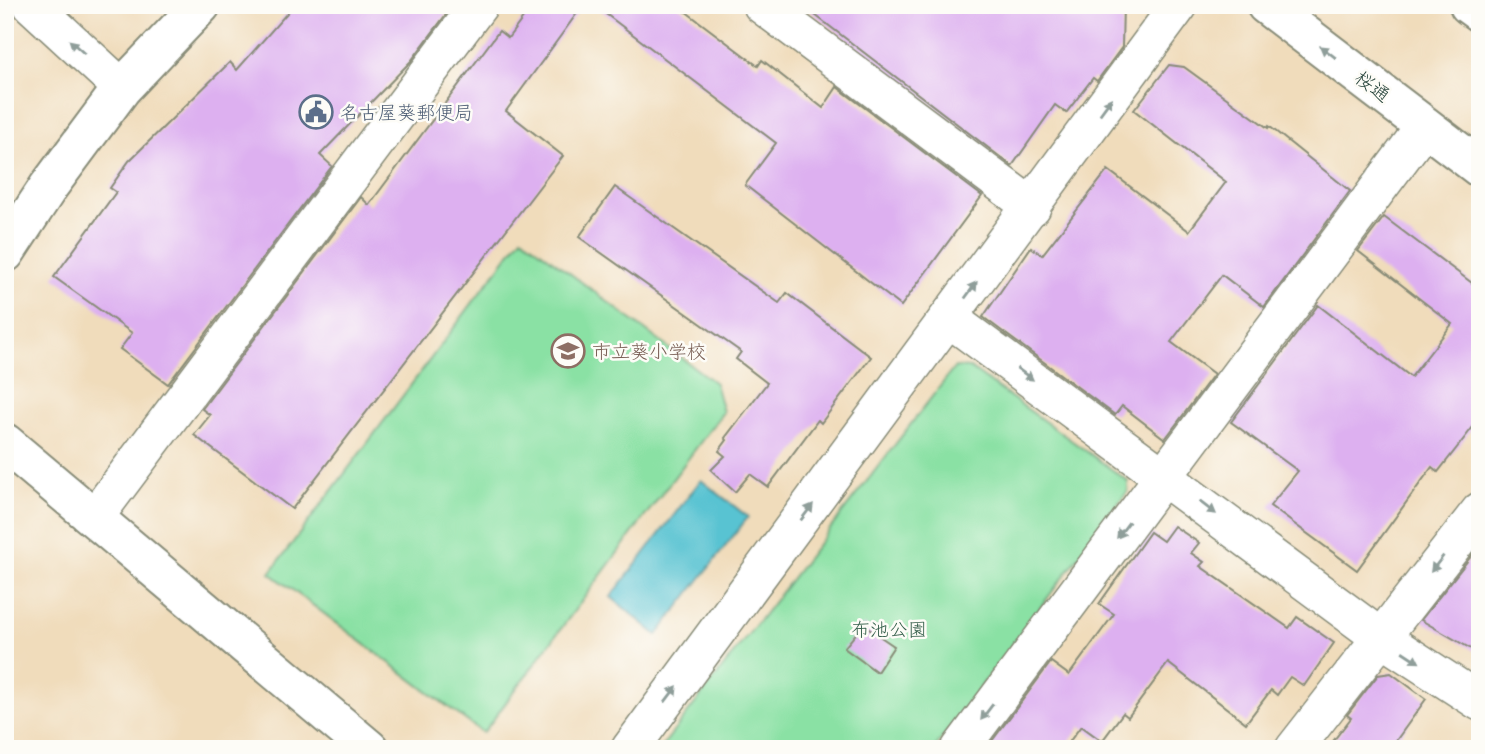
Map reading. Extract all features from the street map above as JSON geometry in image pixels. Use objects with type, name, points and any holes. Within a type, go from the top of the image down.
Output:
[{"type":"street","points":[[32,5],[122,88]]},
{"type":"street","points":[[5,253],[49,186],[122,88],[201,5]]},
{"type":"street","points":[[94,518],[479,5]]},
{"type":"street","points":[[630,749],[950,319],[1179,5]]},
{"type":"street","name":"桜通","points":[[1266,5],[1480,168]]},
{"type":"street","points":[[1469,5],[1480,13]]},
{"type":"street","points":[[774,9],[1032,207]]},
{"type":"street","points":[[960,749],[1425,126]]},
{"type":"street","points":[[950,319],[1380,637],[1480,702]]},
{"type":"street","points":[[5,443],[369,749]]},
{"type":"street","points":[[1294,749],[1480,511]]},
{"type":"green space","points":[[522,237],[715,383],[723,412],[483,733],[270,573]]},
{"type":"green space","name":"布池公園","points":[[955,367],[970,368],[1128,481],[1128,491],[934,749],[660,749]]},
{"type":"water","points":[[701,480],[748,517],[657,635],[611,597]]},
{"type":"building","points":[[294,5],[453,5],[411,61],[320,155],[332,166],[168,384],[120,349],[132,333],[54,277],[116,192],[110,188],[129,161],[230,62],[237,70]]},
{"type":"building","points":[[533,5],[583,5],[506,111],[563,156],[292,509],[194,435],[210,415],[202,409],[361,197],[369,205],[499,31],[508,38]]},
{"type":"building","points":[[594,5],[677,5],[758,66],[762,60],[823,108],[837,87],[982,196],[901,306],[745,185],[776,143]]},
{"type":"building","points":[[802,5],[1123,5],[1122,47],[1097,81],[1093,78],[1066,113],[1055,105],[1012,166]]},
{"type":"building","points":[[1169,65],[1184,67],[1268,128],[1269,126],[1350,191],[1264,307],[1222,275],[1171,342],[1214,374],[1165,439],[1122,406],[1115,415],[983,317],[1031,247],[1042,255],[1108,170],[1189,231],[1226,182],[1134,110]]},
{"type":"building","points":[[615,187],[779,303],[787,293],[871,357],[821,423],[818,420],[768,487],[750,474],[735,492],[711,470],[725,456],[719,451],[727,440],[725,438],[767,383],[736,359],[741,352],[579,237]]},
{"type":"building","points":[[1384,217],[1480,289],[1480,418],[1438,472],[1432,467],[1357,570],[1270,506],[1298,471],[1231,422],[1318,305],[1411,377],[1452,324],[1358,251]]},
{"type":"building","points":[[1174,526],[1199,543],[1191,553],[1204,562],[1200,566],[1289,628],[1297,617],[1334,643],[1304,686],[1290,677],[1277,695],[1271,690],[1246,723],[1168,663],[1128,717],[1123,713],[1102,741],[1081,726],[1064,749],[986,749],[1051,662],[1069,675],[1114,614],[1099,604],[1150,532],[1163,541]]},
{"type":"building","points":[[1480,545],[1480,654],[1421,620]]},
{"type":"building","points":[[863,625],[894,646],[877,672],[844,648]]},
{"type":"building","points":[[1391,673],[1426,699],[1390,749],[1327,749],[1351,718],[1347,715],[1378,675]]},
{"type":"place","name":"名古屋葵郵便局","points":[[316,112]]},
{"type":"place","name":"市立葵小学校","points":[[568,351]]}]
